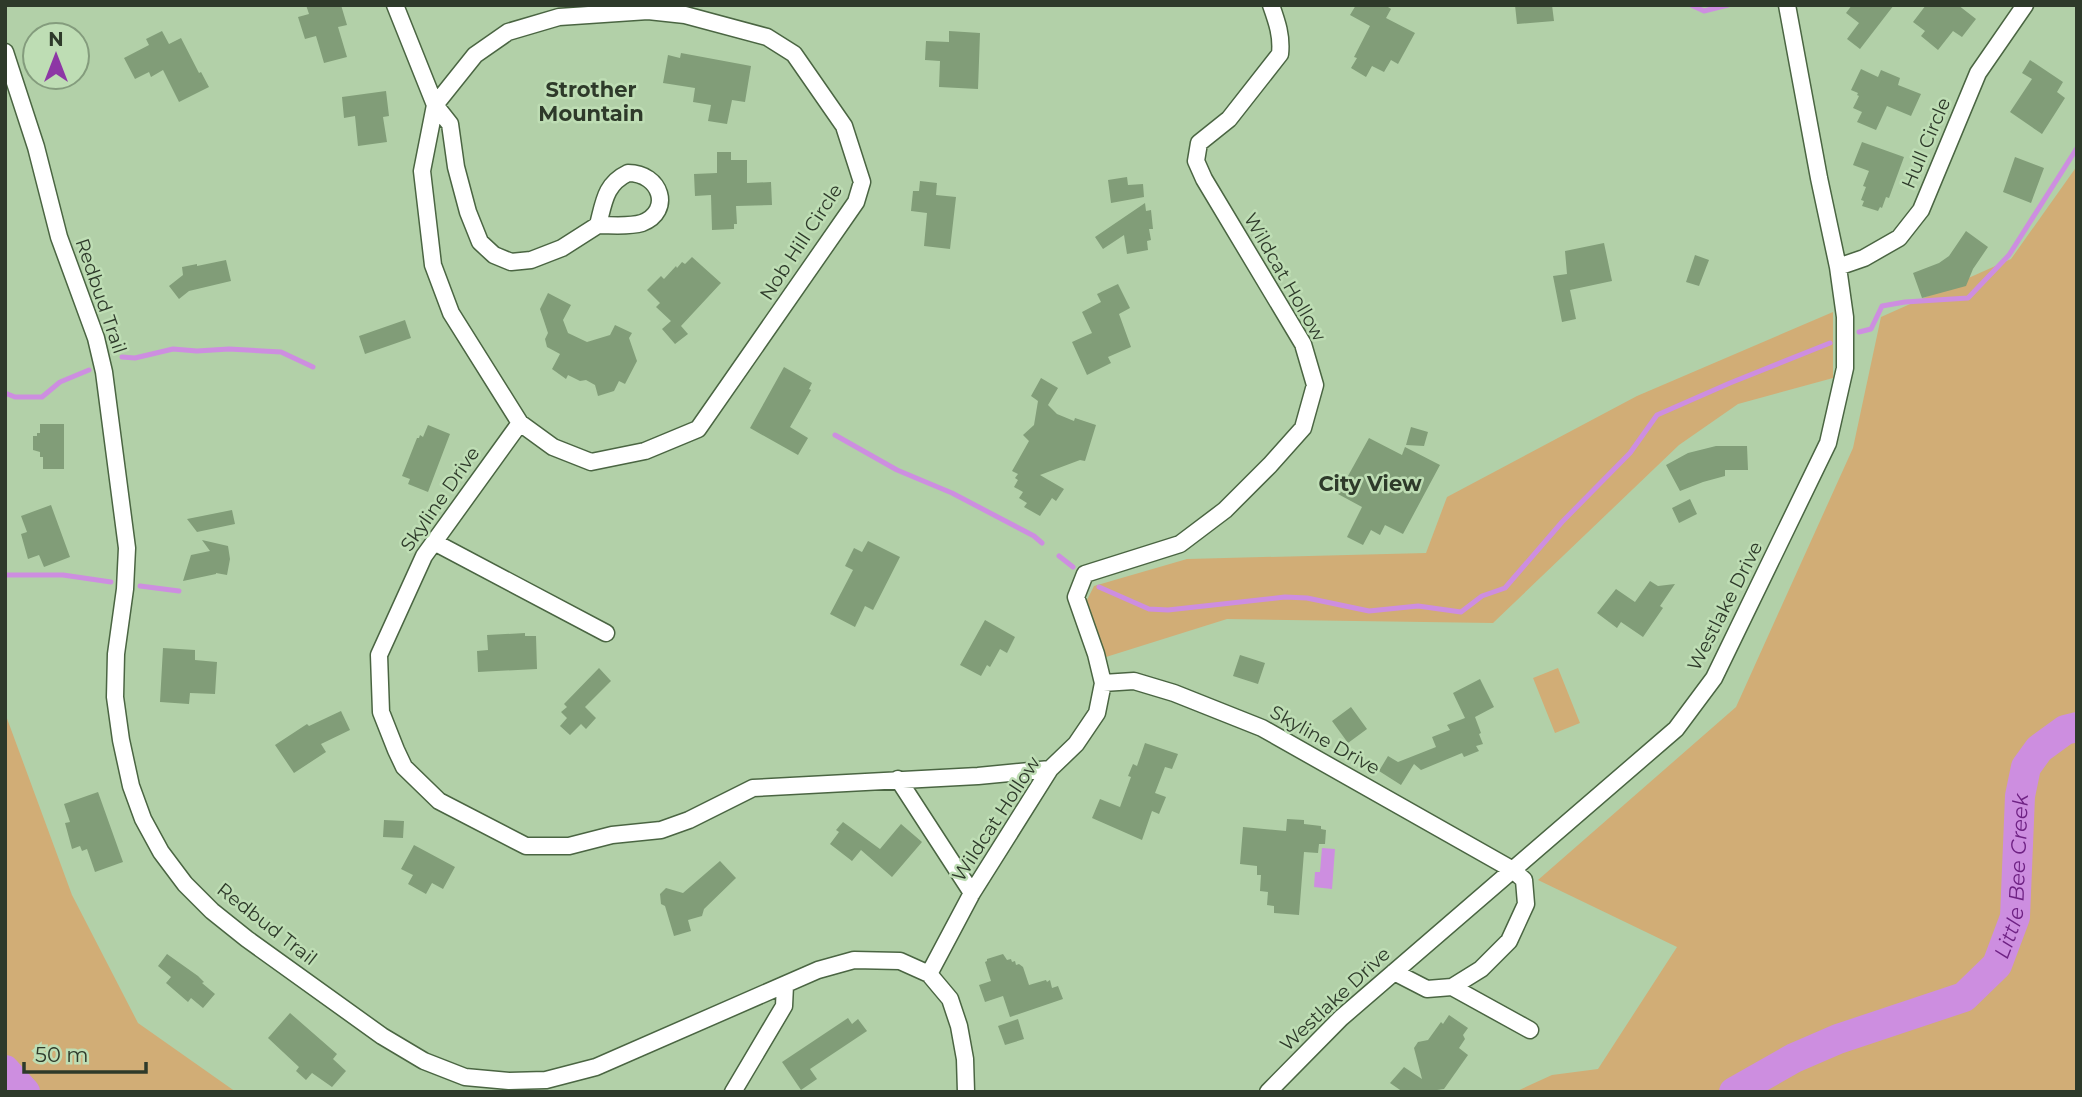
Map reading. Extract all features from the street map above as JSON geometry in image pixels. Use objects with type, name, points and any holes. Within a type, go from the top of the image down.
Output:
[{"type":"street","points":[[395,5],[435,104],[450,124],[456,167],[480,242],[494,255],[511,262],[531,260],[562,248],[598,225]]},
{"type":"street","name":"Wildcat Hollow","points":[[929,974],[972,893],[1050,769],[1076,744],[1097,713],[1103,683],[1076,597],[1084,574],[1180,544],[1224,510],[1270,466],[1303,428],[1315,384],[1303,344],[1204,179],[1196,161],[1199,143],[1230,119],[1280,54],[1279,25],[1271,5]]},
{"type":"street","name":"Westlake Drive","points":[[1268,1092],[1341,1018],[1676,729],[1714,678],[1828,443],[1845,368],[1845,317],[1838,267],[1787,5]]},
{"type":"street","name":"Hull Circle","points":[[1838,267],[1864,258],[1899,238],[1921,210],[1979,73],[2025,5]]},
{"type":"street","name":"Nob Hill Circle","points":[[435,104],[475,55],[508,32],[559,17],[648,11],[685,15],[767,37],[794,54],[844,126],[862,182],[856,202],[698,429],[645,451],[591,462],[553,447],[520,423]]},
{"type":"street","name":"Redbud Trail","points":[[5,52],[11,85],[36,147],[59,237],[96,338],[104,372],[127,548],[125,589],[116,654],[115,697],[121,740],[131,786],[143,818],[161,852],[185,884],[212,911],[247,939],[382,1036],[424,1061],[465,1077],[509,1082],[546,1080],[596,1067],[818,970],[855,960],[900,961],[929,974],[950,999],[959,1026],[965,1059],[966,1092]]},
{"type":"street","points":[[435,104],[422,170],[433,265],[451,313],[520,423]]},
{"type":"street","name":"Skyline Drive","points":[[520,423],[424,556],[379,654],[381,712],[404,767],[439,801],[526,846],[569,846],[612,835],[662,830],[689,820],[753,788],[978,776],[1050,769]]},
{"type":"street","points":[[434,542],[606,632]]},
{"type":"street","name":"Skyline Drive","points":[[1103,683],[1134,681],[1174,692],[1262,728],[1513,870]]},
{"type":"street","points":[[898,779],[972,893]]},
{"type":"street","points":[[1394,972],[1427,989],[1452,987],[1481,969],[1509,940],[1526,904],[1524,880],[1513,870]]},
{"type":"street","points":[[733,1092],[784,1006],[785,985]]},
{"type":"street","points":[[1452,987],[1530,1030]]},
{"type":"shaded area","points":[[2077,166],[2077,1092],[1515,1092],[1552,1075],[1598,1069],[1677,947],[1538,880],[1736,707],[1853,448],[1881,317],[2011,259]]},
{"type":"shaded area","points":[[1833,312],[1833,378],[1738,404],[1679,445],[1493,623],[1227,619],[1106,657],[1087,600],[1094,586],[1187,559],[1426,553],[1447,497],[1637,396]]},
{"type":"shaded area","points":[[1558,668],[1580,723],[1555,733],[1533,678]]},
{"type":"shaded area","points":[[5,713],[72,895],[138,1023],[236,1092],[5,1092]]},
{"type":"shaded area","points":[[1322,848],[1335,849],[1332,889],[1314,887],[1315,872],[1320,872]]},
{"type":"building","points":[[306,5],[341,5],[347,25],[338,27],[347,57],[324,63],[316,36],[305,39],[298,17],[309,14]]},
{"type":"building","points":[[1356,5],[1385,5],[1391,9],[1386,18],[1415,33],[1398,64],[1391,60],[1384,72],[1372,66],[1366,77],[1351,68],[1370,26],[1350,15]]},
{"type":"building","points":[[1515,5],[1552,5],[1554,21],[1517,24]]},
{"type":"building","points":[[1852,5],[1894,5],[1860,49],[1847,39],[1859,23],[1846,13]]},
{"type":"building","points":[[1926,5],[1958,5],[1976,19],[1962,37],[1953,31],[1938,50],[1921,36],[1925,31],[1913,22]]},
{"type":"building","points":[[162,31],[169,44],[181,38],[209,87],[179,102],[163,70],[151,77],[149,72],[135,79],[124,58],[149,45],[146,39]]},
{"type":"building","points":[[949,31],[980,33],[978,89],[939,87],[940,61],[925,60],[926,41],[949,42]]},
{"type":"building","points":[[681,53],[751,66],[745,102],[732,100],[727,124],[708,121],[711,105],[693,102],[695,88],[663,83],[668,55],[680,58]]},
{"type":"building","points":[[2030,60],[2063,82],[2057,92],[2065,98],[2042,134],[2010,112],[2032,79],[2022,73]]},
{"type":"building","points":[[1861,69],[1878,77],[1881,70],[1900,78],[1898,85],[1921,94],[1911,116],[1887,106],[1876,130],[1857,122],[1862,112],[1853,108],[1859,96],[1851,90]]},
{"type":"building","points":[[386,91],[389,116],[383,117],[387,142],[358,146],[355,116],[344,118],[342,97]]},
{"type":"building","points":[[1862,142],[1904,157],[1889,198],[1886,197],[1878,211],[1862,206],[1864,201],[1861,200],[1866,187],[1863,186],[1869,171],[1853,165]]},
{"type":"building","points":[[717,152],[731,152],[731,160],[747,160],[747,183],[771,182],[772,205],[736,206],[737,224],[734,224],[734,229],[712,230],[711,195],[695,196],[694,174],[717,173]]},
{"type":"building","points":[[2015,157],[2044,168],[2031,203],[2003,192]]},
{"type":"building","points":[[1127,177],[1128,185],[1143,184],[1144,197],[1111,203],[1108,180]]},
{"type":"building","points":[[920,181],[937,183],[936,195],[956,197],[950,249],[924,246],[927,213],[911,211],[913,191],[919,191]]},
{"type":"building","points":[[1145,203],[1146,211],[1151,210],[1153,229],[1149,229],[1151,240],[1147,241],[1148,250],[1127,254],[1124,235],[1103,249],[1095,237]]},
{"type":"building","points":[[1966,231],[1988,247],[1973,269],[1966,286],[1922,298],[1913,273],[1949,256]]},
{"type":"building","points":[[1604,243],[1612,281],[1570,290],[1576,319],[1562,322],[1553,276],[1567,274],[1565,251]]},
{"type":"building","points":[[1695,255],[1709,260],[1699,286],[1686,282]]},
{"type":"building","points":[[692,257],[721,283],[681,326],[688,334],[675,344],[662,329],[671,321],[656,307],[660,303],[647,290],[661,276],[664,279],[676,266],[677,268],[682,262],[685,264]]},
{"type":"building","points":[[226,260],[231,281],[189,291],[179,299],[169,286],[183,275],[182,267]]},
{"type":"building","points":[[1118,284],[1130,308],[1119,314],[1131,347],[1108,357],[1111,363],[1087,375],[1072,342],[1092,333],[1082,312],[1101,302],[1097,294]]},
{"type":"building","points":[[548,293],[571,305],[563,320],[568,333],[587,342],[610,335],[615,325],[632,333],[629,338],[637,361],[625,384],[619,381],[614,391],[598,396],[595,385],[568,375],[566,379],[552,369],[560,354],[547,347],[545,339],[548,333],[540,309]]},
{"type":"building","points":[[405,320],[411,338],[365,354],[359,336]]},
{"type":"building","points":[[784,367],[812,383],[809,389],[811,390],[790,427],[808,438],[798,455],[750,428]]},
{"type":"building","points":[[1041,378],[1058,388],[1048,405],[1057,414],[1074,421],[1075,418],[1096,425],[1085,461],[1080,460],[1040,475],[1064,489],[1056,501],[1052,498],[1040,516],[1024,507],[1027,503],[1019,498],[1023,492],[1014,487],[1018,474],[1012,471],[1029,441],[1023,435],[1034,425],[1038,401],[1031,396]]},
{"type":"building","points":[[40,424],[64,424],[64,469],[43,469],[43,457],[40,457],[40,452],[33,450],[33,436],[40,433]]},
{"type":"building","points":[[428,425],[450,434],[428,492],[408,484],[410,479],[402,476],[417,438],[420,435],[423,437]]},
{"type":"building","points":[[1411,427],[1428,432],[1424,446],[1406,445]]},
{"type":"building","points":[[1369,438],[1402,455],[1405,447],[1440,465],[1403,534],[1385,525],[1380,535],[1371,530],[1363,545],[1347,537],[1362,507],[1338,494]]},
{"type":"building","points":[[1716,446],[1747,446],[1748,470],[1725,470],[1725,476],[1680,491],[1666,465],[1688,453]]},
{"type":"building","points":[[1690,499],[1697,514],[1679,523],[1672,508]]},
{"type":"building","points":[[51,505],[70,557],[44,567],[39,555],[28,559],[21,534],[27,532],[21,516]]},
{"type":"building","points":[[232,510],[235,524],[197,532],[187,519]]},
{"type":"building","points":[[202,540],[228,546],[230,559],[227,575],[216,573],[183,581],[191,555],[210,551]]},
{"type":"building","points":[[868,541],[900,557],[873,610],[865,606],[855,627],[830,614],[853,570],[845,566],[854,548],[862,552]]},
{"type":"building","points":[[1650,581],[1658,586],[1675,584],[1660,606],[1663,608],[1643,637],[1621,622],[1617,628],[1597,613],[1616,589],[1635,602]]},
{"type":"building","points":[[985,620],[1015,637],[1007,653],[1000,649],[990,667],[987,665],[981,676],[960,665]]},
{"type":"building","points":[[525,633],[525,636],[536,636],[537,669],[478,672],[477,651],[488,650],[487,635]]},
{"type":"building","points":[[163,648],[195,650],[195,660],[217,662],[215,694],[190,693],[189,704],[160,702]]},
{"type":"building","points":[[1240,655],[1265,663],[1258,684],[1233,676]]},
{"type":"building","points":[[599,668],[611,681],[585,707],[596,718],[586,729],[581,724],[570,735],[560,726],[567,718],[561,712],[567,707],[564,704]]},
{"type":"building","points":[[1480,679],[1494,707],[1475,717],[1483,744],[1476,746],[1479,751],[1464,757],[1462,753],[1421,770],[1414,764],[1401,785],[1379,771],[1388,756],[1398,762],[1436,747],[1432,737],[1450,730],[1447,725],[1465,718],[1453,693]]},
{"type":"building","points":[[1351,707],[1367,729],[1348,743],[1332,721]]},
{"type":"building","points":[[341,711],[350,730],[321,744],[326,752],[294,773],[275,745],[307,724],[309,726]]},
{"type":"building","points":[[1145,743],[1178,754],[1172,769],[1165,767],[1155,793],[1166,797],[1159,814],[1152,811],[1142,840],[1092,818],[1100,799],[1120,807],[1131,777],[1128,776],[1133,764],[1137,766]]},
{"type":"building","points":[[98,792],[123,862],[95,872],[87,849],[82,851],[80,846],[72,849],[65,823],[70,822],[64,804]]},
{"type":"building","points":[[1287,819],[1304,820],[1304,824],[1321,826],[1321,829],[1326,830],[1325,844],[1319,844],[1318,853],[1304,852],[1299,915],[1274,913],[1274,906],[1267,905],[1268,892],[1260,891],[1261,875],[1257,875],[1257,866],[1240,864],[1243,827],[1286,831]]},
{"type":"building","points":[[384,820],[404,821],[403,838],[383,837]]},
{"type":"building","points":[[843,822],[880,849],[901,824],[922,842],[892,877],[861,850],[852,861],[830,844]]},
{"type":"building","points":[[414,845],[455,867],[443,889],[432,883],[426,894],[408,884],[413,875],[401,869]]},
{"type":"building","points":[[720,861],[736,878],[704,909],[702,916],[688,920],[691,931],[674,936],[665,906],[661,904],[660,894],[666,888],[683,893]]},
{"type":"building","points":[[167,954],[198,976],[215,994],[203,1008],[191,998],[188,1002],[166,983],[171,977],[158,966]]},
{"type":"building","points":[[1003,954],[1007,960],[1011,959],[1016,965],[1023,967],[1029,985],[1050,980],[1052,988],[1058,986],[1063,999],[1010,1017],[1003,996],[985,1002],[979,985],[991,981],[985,962]]},
{"type":"building","points":[[290,1013],[337,1054],[333,1059],[346,1071],[332,1087],[312,1073],[306,1080],[296,1071],[299,1067],[268,1038]]},
{"type":"building","points":[[1449,1015],[1468,1028],[1459,1048],[1468,1055],[1444,1089],[1437,1090],[1439,1092],[1403,1092],[1390,1083],[1404,1067],[1422,1079],[1414,1048],[1418,1042],[1428,1040]]},
{"type":"building","points":[[848,1018],[852,1024],[858,1019],[867,1031],[810,1069],[817,1079],[801,1090],[782,1062]]},
{"type":"building","points":[[1018,1019],[1024,1039],[1005,1045],[998,1026]]},
{"type":"waterway","points":[[1691,5],[1704,11],[1728,5]]},
{"type":"waterway","points":[[1859,332],[1871,329],[1882,306],[1968,298],[2009,255],[2077,148]]},
{"type":"waterway","points":[[1099,587],[1149,609],[1168,610],[1285,597],[1307,598],[1369,611],[1418,606],[1461,612],[1482,596],[1505,588],[1562,522],[1630,453],[1657,415],[1830,343]]},
{"type":"waterway","points":[[122,357],[135,358],[173,349],[229,349],[281,352],[313,367]]},
{"type":"waterway","points":[[5,393],[15,397],[42,397],[60,382],[89,370]]},
{"type":"waterway","points":[[835,435],[897,470],[952,493],[1034,536],[1042,543]]},
{"type":"waterway","points":[[1059,556],[1073,567]]},
{"type":"waterway","points":[[5,575],[63,575],[111,582]]},
{"type":"waterway","points":[[140,586],[179,591]]},
{"type":"waterway","name":"Little Bee Creek","points":[[1734,1092],[1794,1058],[1838,1039],[1964,997],[1997,965],[2015,917],[2020,796],[2026,767],[2039,749],[2065,730],[2077,727]]},
{"type":"waterway","name":"Little Bee Creek","points":[[5,1070],[25,1092]]},
{"type":"district","name":"Strother Mountain","points":[[591,101]]},
{"type":"district","name":"City View","points":[[1370,483]]}]
